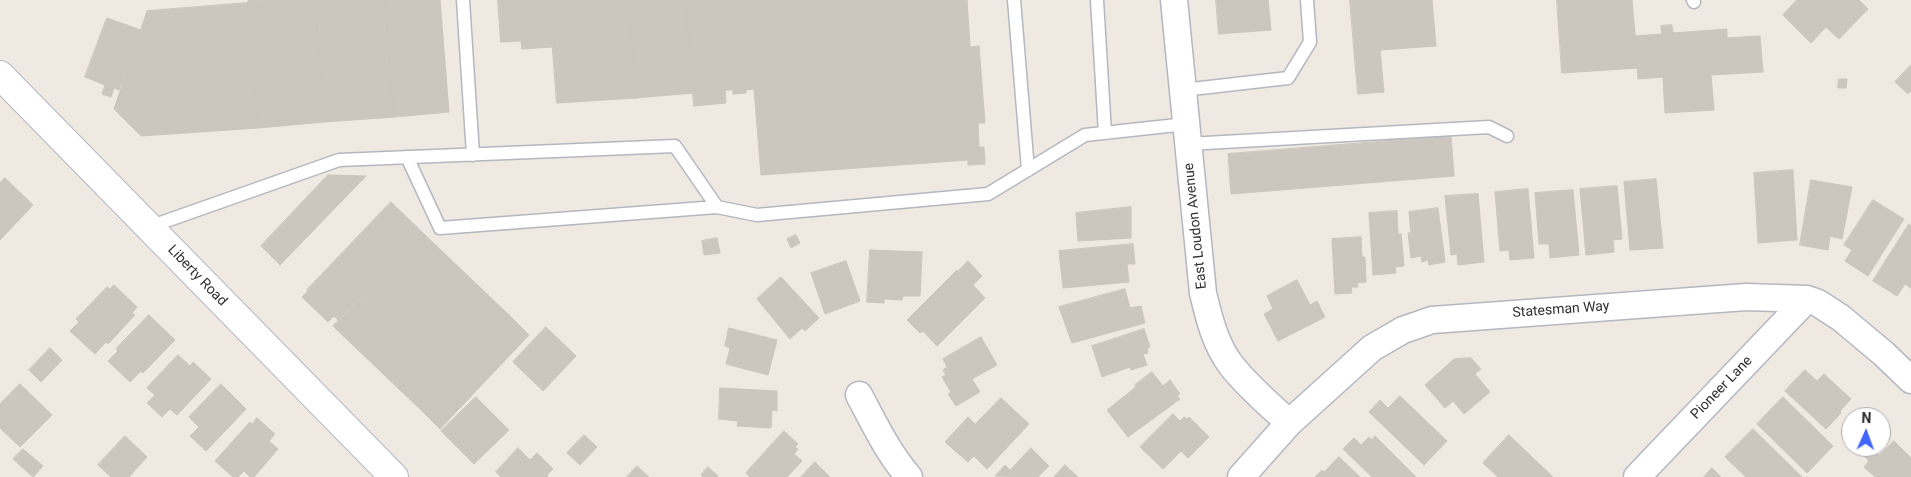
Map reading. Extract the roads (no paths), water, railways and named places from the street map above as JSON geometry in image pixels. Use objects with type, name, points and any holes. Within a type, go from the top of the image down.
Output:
[{"type":"main road","name":"Liberty Road","points":[[0,75],[149,227],[381,473]]},
{"type":"street","name":"East Loudon Avenue","points":[[1174,0],[1203,293],[1211,324],[1230,364],[1289,423]]},
{"type":"street","name":"Statesman Way","points":[[1241,477],[1289,423],[1372,348],[1402,330],[1432,320],[1746,297],[1807,299],[1818,303],[1841,318],[1884,354],[1911,380]]},
{"type":"street","name":"Pioneer Lane","points":[[1637,477],[1807,299]]},
{"type":"street","points":[[859,395],[883,439],[901,468],[909,477]]},
{"type":"lane","points":[[464,0],[473,155]]},
{"type":"lane","points":[[1014,0],[1028,170]]},
{"type":"lane","points":[[1097,0],[1105,133]]},
{"type":"lane","points":[[1183,90],[1288,78],[1310,42],[1307,0]]},
{"type":"lane","points":[[406,158],[440,228],[717,207],[757,215],[988,194],[1085,135],[1105,133],[1187,134],[1489,126],[1507,136]]},
{"type":"lane","points":[[149,227],[339,160],[676,146],[717,207]]}]
